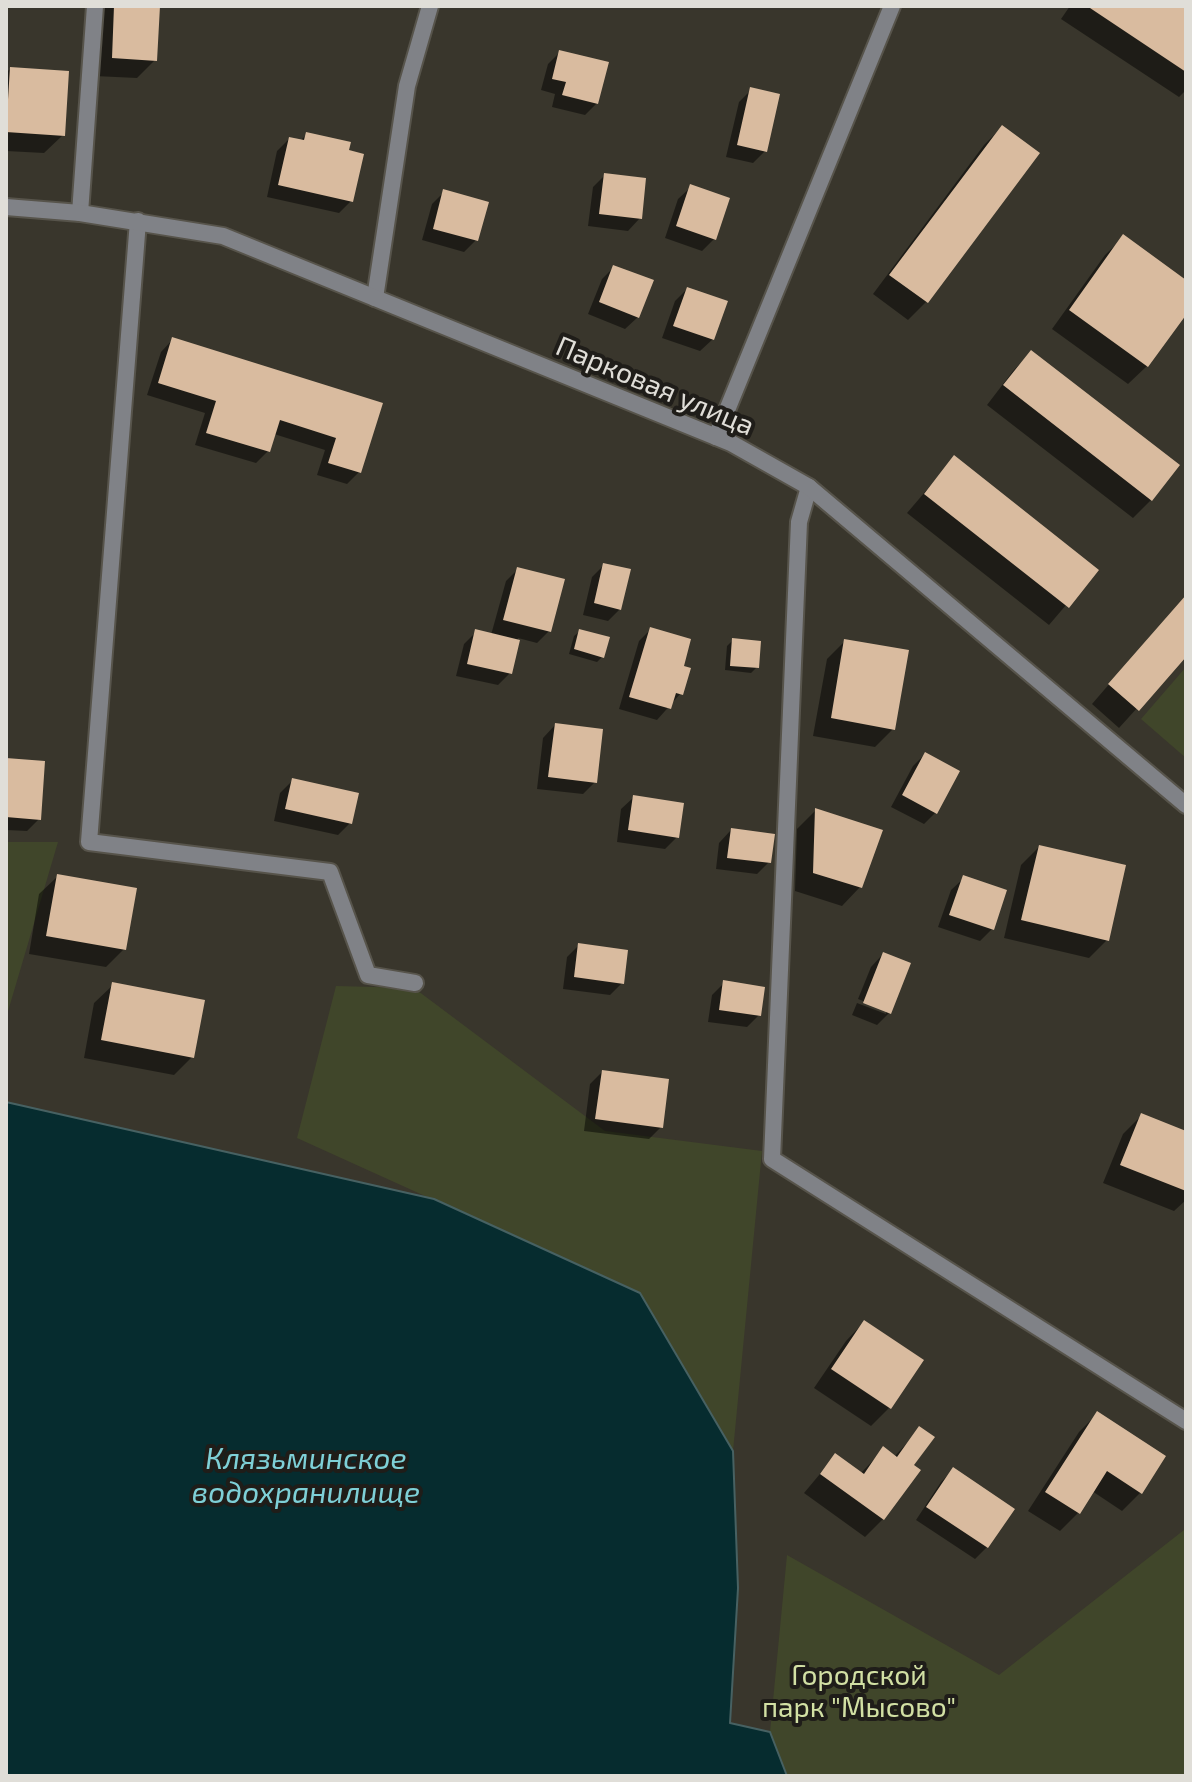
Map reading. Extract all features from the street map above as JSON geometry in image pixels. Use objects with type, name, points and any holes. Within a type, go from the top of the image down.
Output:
[{"type":"street","points":[[80,213],[95,6]]},
{"type":"street","points":[[375,298],[407,86],[430,6]]},
{"type":"street","points":[[716,437],[892,6]]},
{"type":"street","name":"Парковая улица","points":[[6,207],[80,213],[223,236],[716,437],[809,487],[1186,805]]},
{"type":"street","points":[[138,221],[89,842],[330,872],[368,975],[415,983]]},
{"type":"street","points":[[809,487],[799,522],[772,1159],[1186,1421]]},
{"type":"green space","points":[[1186,667],[1186,758],[1141,719]]},
{"type":"green space","points":[[6,842],[58,842],[6,1018]]},
{"type":"green space","points":[[336,986],[414,988],[605,1131],[762,1151],[733,1451],[639,1293],[297,1138]]},
{"type":"green space","name":"Городской парк \"Мысово\"","points":[[1184,1530],[1186,1776],[787,1776],[770,1732],[787,1555],[999,1675]]},
{"type":"water","name":"Клязьминское водохранилище","points":[[6,1102],[434,1199],[640,1293],[733,1451],[738,1588],[730,1723],[770,1732],[787,1776],[6,1776]]},
{"type":"building","points":[[114,6],[160,6],[157,61],[112,58]]},
{"type":"building","points":[[1087,6],[1186,6],[1186,72]]},
{"type":"building","points":[[559,50],[609,62],[598,104],[562,95],[566,82],[552,79]]},
{"type":"building","points":[[10,67],[69,71],[65,136],[6,132]]},
{"type":"building","points":[[750,87],[780,94],[767,152],[737,145]]},
{"type":"building","points":[[1002,125],[1040,153],[928,303],[889,275]]},
{"type":"building","points":[[306,132],[351,142],[349,150],[364,154],[353,202],[278,185],[289,137],[304,140]]},
{"type":"building","points":[[604,173],[646,178],[642,219],[599,214]]},
{"type":"building","points":[[690,184],[730,198],[716,240],[676,226]]},
{"type":"building","points":[[443,189],[489,202],[478,241],[433,229]]},
{"type":"building","points":[[1123,234],[1186,280],[1186,315],[1148,367],[1069,310]]},
{"type":"building","points":[[613,265],[654,280],[639,318],[599,302]]},
{"type":"building","points":[[687,287],[728,301],[714,340],[673,326]]},
{"type":"building","points":[[172,337],[383,403],[361,473],[328,463],[336,438],[280,420],[270,452],[206,433],[216,401],[158,383]]},
{"type":"building","points":[[1031,350],[1180,465],[1152,501],[1003,385]]},
{"type":"building","points":[[954,455],[1099,570],[1069,608],[924,494]]},
{"type":"building","points":[[603,563],[631,569],[621,610],[594,603]]},
{"type":"building","points":[[517,567],[565,579],[551,632],[503,620]]},
{"type":"building","points":[[1186,595],[1186,657],[1139,711],[1108,684]]},
{"type":"building","points":[[650,627],[691,639],[684,666],[691,668],[683,695],[676,693],[671,709],[629,697]]},
{"type":"building","points":[[475,629],[520,640],[512,674],[467,664]]},
{"type":"building","points":[[579,629],[610,637],[604,658],[574,649]]},
{"type":"building","points":[[732,638],[761,641],[759,668],[730,666]]},
{"type":"building","points":[[844,639],[909,650],[895,730],[831,718]]},
{"type":"building","points":[[555,723],[603,729],[597,783],[548,777]]},
{"type":"building","points":[[925,752],[960,771],[937,814],[902,795]]},
{"type":"building","points":[[6,758],[45,761],[41,820],[6,817]]},
{"type":"building","points":[[292,778],[359,793],[352,824],[285,809]]},
{"type":"building","points":[[633,795],[684,803],[679,838],[628,830]]},
{"type":"building","points":[[815,808],[883,830],[862,888],[813,873]]},
{"type":"building","points":[[731,828],[775,834],[771,863],[727,858]]},
{"type":"building","points":[[1039,845],[1126,865],[1109,941],[1021,920]]},
{"type":"building","points":[[57,874],[137,888],[126,950],[46,936]]},
{"type":"building","points":[[963,875],[1007,890],[994,930],[949,915]]},
{"type":"building","points":[[578,943],[628,950],[624,984],[574,977]]},
{"type":"building","points":[[883,952],[911,963],[891,1014],[863,1003]]},
{"type":"building","points":[[723,980],[765,987],[761,1016],[719,1010]]},
{"type":"building","points":[[112,982],[205,1000],[194,1058],[101,1040]]},
{"type":"building","points":[[602,1070],[669,1079],[663,1128],[595,1119]]},
{"type":"building","points":[[1141,1113],[1186,1131],[1186,1191],[1120,1165]]},
{"type":"building","points":[[864,1320],[924,1360],[891,1409],[831,1369]]},
{"type":"building","points":[[1097,1411],[1166,1456],[1142,1494],[1107,1471],[1080,1514],[1045,1492]]},
{"type":"building","points":[[919,1426],[935,1437],[914,1465],[921,1470],[884,1520],[820,1474],[835,1453],[864,1474],[883,1446],[897,1457]]},
{"type":"building","points":[[953,1467],[1015,1509],[988,1548],[926,1507]]}]
